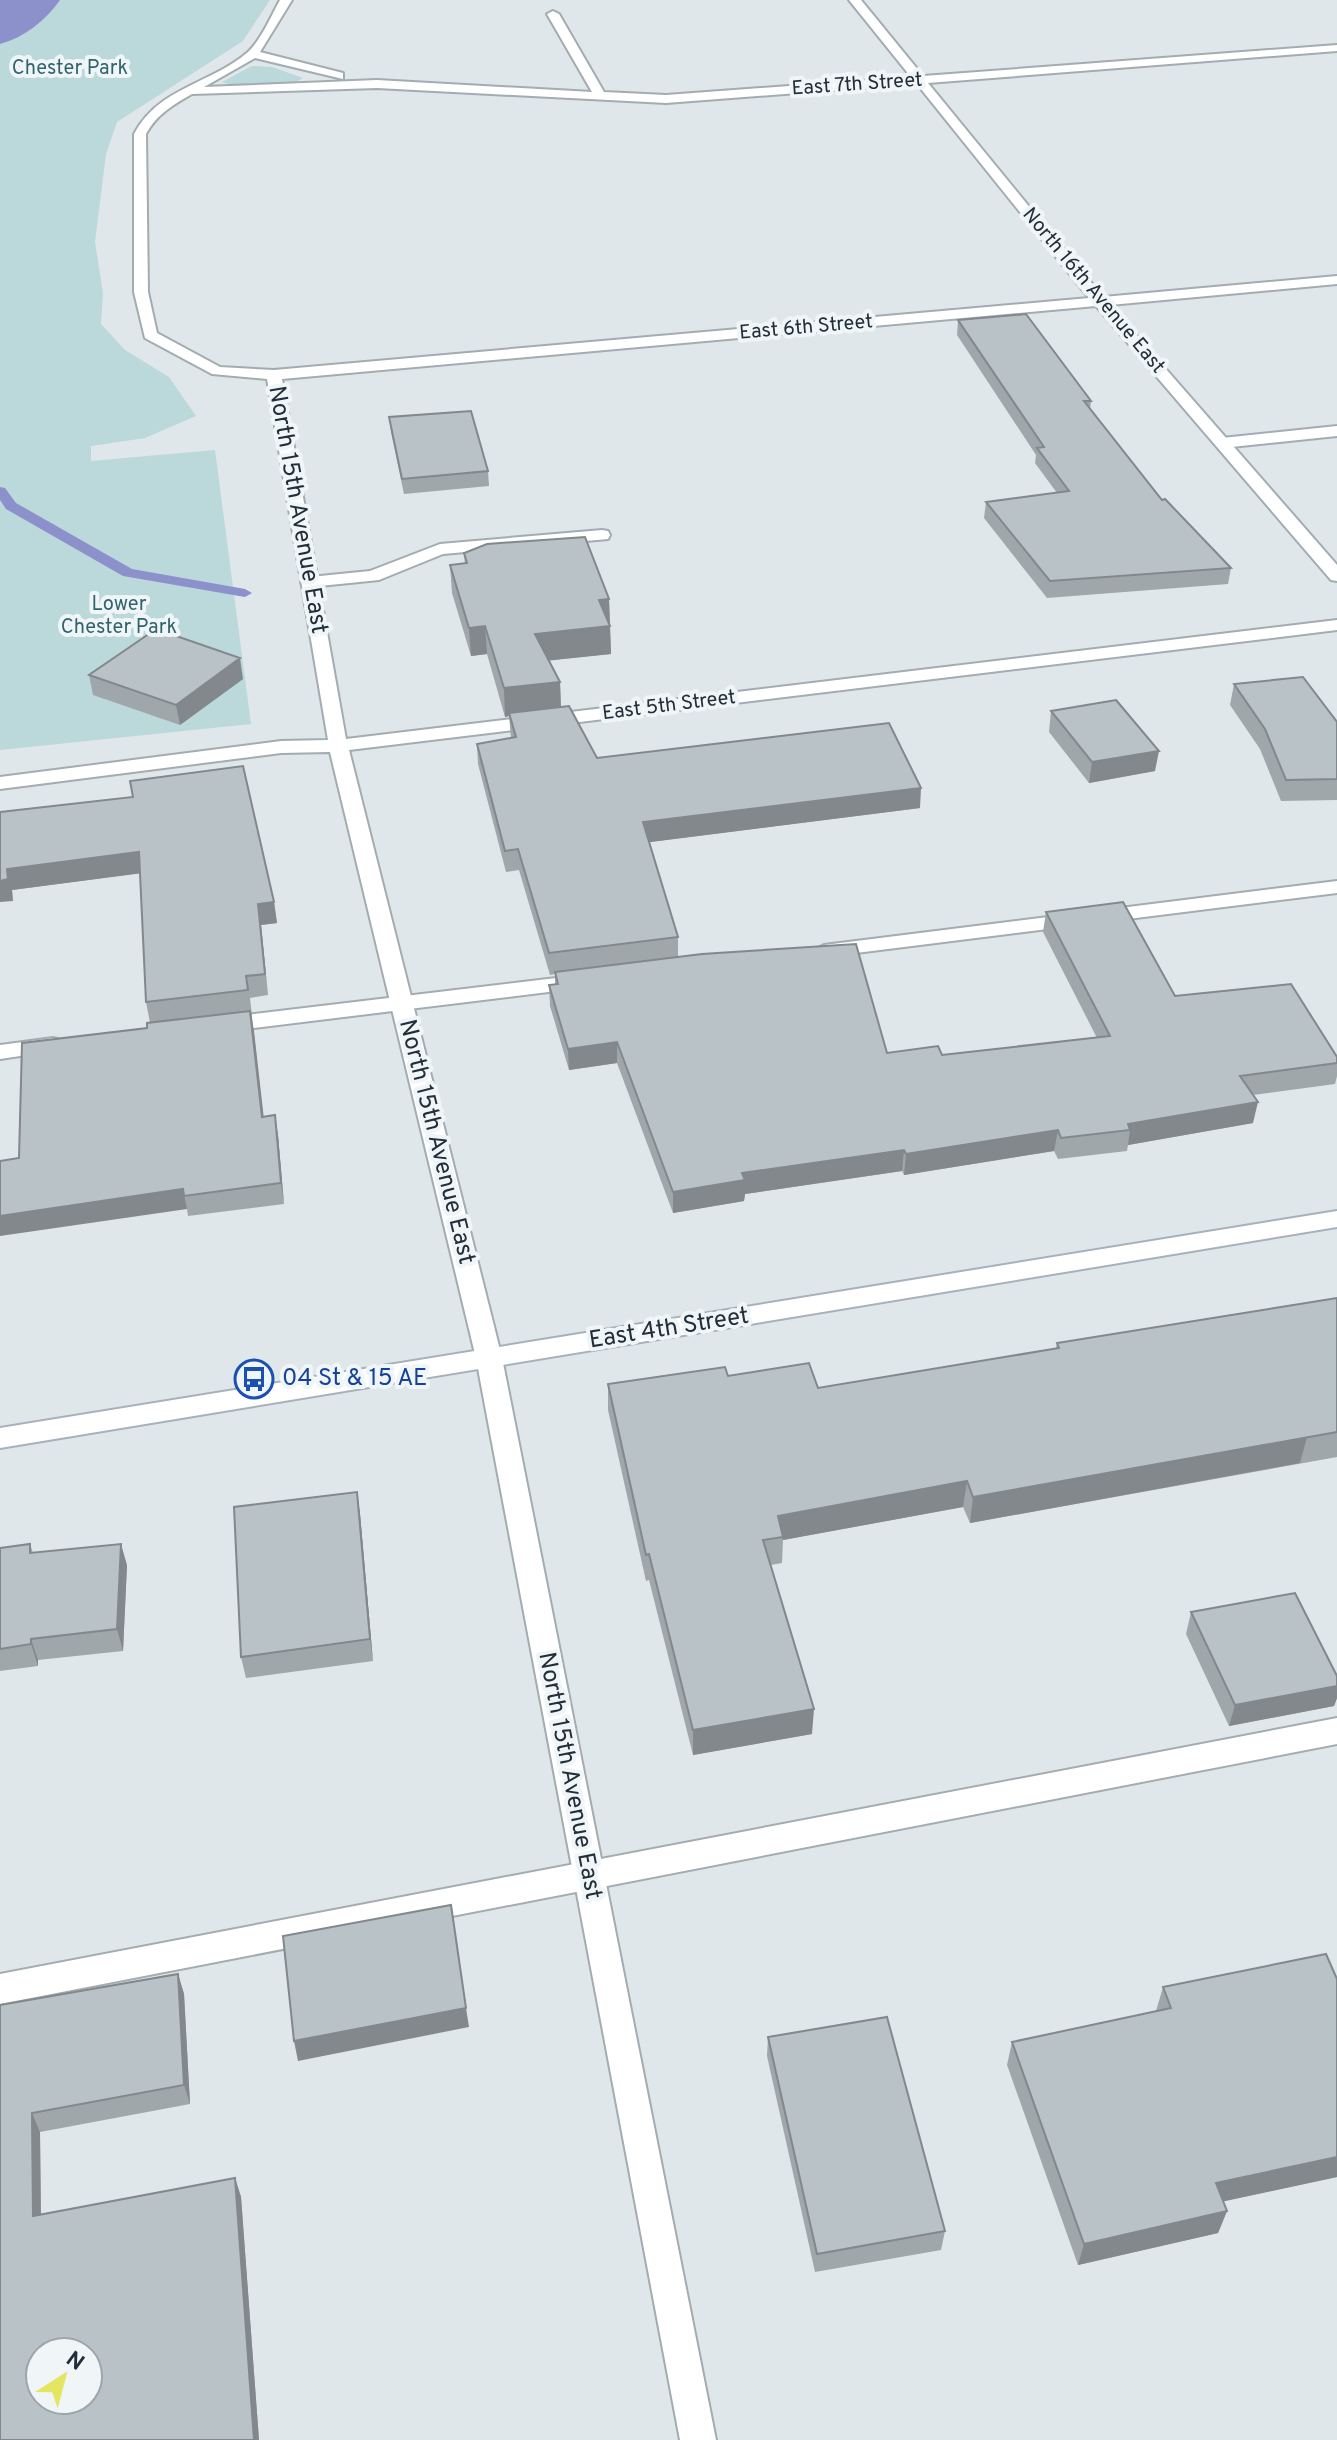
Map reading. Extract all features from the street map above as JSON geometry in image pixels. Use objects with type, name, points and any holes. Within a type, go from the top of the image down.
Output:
[{"type":"street","name":"North 15th Avenue East","points":[[286,0],[253,54],[187,91],[148,119],[140,134],[141,292],[150,335],[217,371],[274,375],[338,746],[489,1358],[698,2440]]},
{"type":"street","name":"North 16th Avenue East","points":[[855,0],[1100,302],[1337,576]]},
{"type":"street","points":[[553,14],[600,95]]},
{"type":"street","name":"East 7th Street","points":[[187,91],[377,84],[666,99],[1337,48]]},
{"type":"street","name":"East 7th Street","points":[[253,54],[377,84]]},
{"type":"street","name":"East 6th Street","points":[[274,375],[1337,280]]},
{"type":"street","points":[[1222,443],[1337,431]]},
{"type":"street","points":[[310,582],[373,576],[440,549],[602,535]]},
{"type":"street","name":"East 5th Street","points":[[0,783],[281,747],[338,746],[1337,625]]},
{"type":"street","points":[[806,954],[1337,887]]},
{"type":"street","points":[[203,1028],[603,979]]},
{"type":"street","points":[[0,1052],[78,1042]]},
{"type":"street","name":"East 4th Street","points":[[0,1438],[1337,1219]]},
{"type":"street","points":[[0,1989],[1337,1731]]},
{"type":"green space","points":[[0,0],[270,0],[243,41],[117,122],[106,154],[95,242],[103,293],[101,324],[125,350],[169,377],[196,416],[145,438],[91,446],[91,461],[215,450],[251,724],[0,750]]},
{"type":"green space","points":[[252,66],[272,67],[303,78],[296,82],[234,86],[222,82]]},
{"type":"building","points":[[1026,314],[1091,401],[1084,401],[1162,500],[1165,499],[1231,568],[1050,581],[986,502],[1069,491],[1037,448],[1044,447],[958,320]]},
{"type":"building","points":[[471,411],[488,471],[402,479],[389,417]]},
{"type":"building","points":[[585,537],[609,599],[599,600],[610,626],[535,634],[560,682],[504,688],[485,626],[469,628],[450,565],[467,563],[464,553],[487,544]]},
{"type":"building","points":[[156,629],[240,658],[176,705],[89,675]]},
{"type":"building","points":[[1303,677],[1337,722],[1337,779],[1286,780],[1265,729],[1234,684]]},
{"type":"building","points":[[1116,700],[1159,751],[1092,762],[1051,711]]},
{"type":"building","points":[[569,706],[597,758],[889,723],[921,788],[643,822],[678,937],[549,953],[518,849],[505,851],[477,744],[516,737],[509,713]]},
{"type":"building","points":[[243,766],[274,902],[258,904],[265,974],[246,976],[248,990],[146,1002],[139,852],[7,869],[8,879],[0,881],[0,812],[133,797],[130,781]]},
{"type":"building","points":[[1123,902],[1175,996],[1291,984],[1337,1057],[1337,1063],[1240,1076],[1258,1102],[1128,1124],[1130,1130],[1061,1138],[1058,1130],[906,1154],[904,1150],[742,1173],[745,1180],[673,1192],[617,1042],[568,1049],[549,985],[558,984],[555,972],[702,954],[856,944],[887,1053],[938,1046],[942,1055],[1110,1036],[1046,912]]},
{"type":"building","points":[[250,1011],[262,1117],[275,1115],[281,1183],[184,1196],[183,1189],[0,1216],[0,1161],[19,1158],[22,1043],[147,1028],[147,1023]]},
{"type":"building","points":[[1337,1298],[1337,1432],[973,1497],[967,1481],[778,1516],[783,1537],[763,1540],[814,1709],[693,1730],[649,1554],[646,1555],[608,1384],[725,1367],[728,1376],[809,1363],[818,1388],[1059,1348],[1057,1343]]},
{"type":"building","points":[[357,1492],[370,1639],[241,1657],[234,1507]]},
{"type":"building","points":[[30,1544],[30,1553],[121,1544],[117,1629],[31,1639],[31,1644],[0,1649],[0,1548]]},
{"type":"building","points":[[1295,1593],[1337,1676],[1337,1686],[1235,1705],[1191,1612]]},
{"type":"building","points":[[451,1905],[466,2008],[294,2041],[283,1936]]},
{"type":"building","points":[[1326,1954],[1337,1979],[1337,2157],[1216,2183],[1227,2211],[1084,2244],[1012,2042],[1171,2008],[1163,1987]]},
{"type":"building","points":[[178,1974],[184,2085],[32,2113],[33,2216],[235,2178],[254,2440],[0,2440],[0,2005]]},
{"type":"building","points":[[887,2017],[945,2231],[817,2254],[768,2037]]},
{"type":"waterway","points":[[0,27],[33,0]]},
{"type":"waterway","points":[[0,491],[11,506],[128,573],[245,593]]},
{"type":"place","name":"04 St & 15 AE","points":[[254,1379]]},
{"type":"park label","name":"Chester Park","points":[[70,69]]},
{"type":"park label","name":"Lower Chester Park","points":[[119,616]]}]
